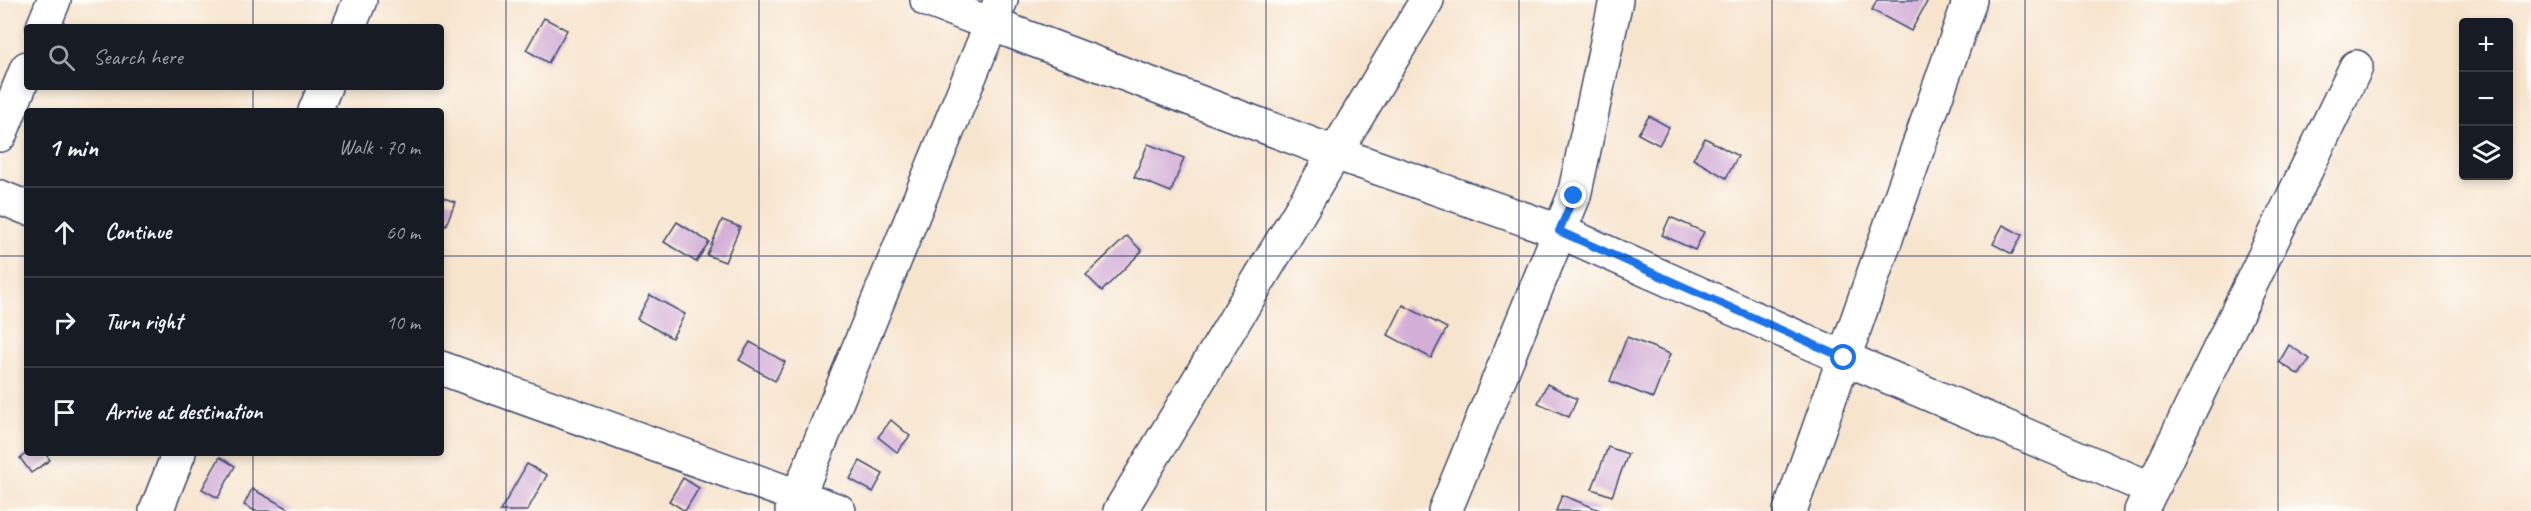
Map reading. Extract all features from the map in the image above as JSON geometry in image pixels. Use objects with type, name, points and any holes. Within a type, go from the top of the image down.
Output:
[{"type":"street","points":[[44,24],[54,0]]},
{"type":"street","points":[[350,24],[360,0]]},
{"type":"street","points":[[927,0],[996,12],[1335,153],[1559,231],[1844,358],[2146,500],[2356,67]]},
{"type":"street","points":[[1120,511],[1427,0]]},
{"type":"street","points":[[1445,511],[1574,196],[1616,0]]},
{"type":"street","points":[[1790,511],[1970,0]]},
{"type":"street","points":[[796,503],[996,12]]},
{"type":"street","points":[[0,135],[24,75]]},
{"type":"street","points":[[316,108],[324,90]]},
{"type":"street","points":[[0,197],[24,207]]},
{"type":"street","points":[[444,369],[796,503],[839,511]]},
{"type":"street","points":[[156,511],[178,456]]},
{"type":"building","points":[[1877,0],[1924,0],[1927,2],[1911,31],[1872,10]]},
{"type":"building","points":[[544,18],[567,30],[548,63],[526,50]]},
{"type":"building","points":[[1649,116],[1669,127],[1659,145],[1638,134]]},
{"type":"building","points":[[1705,138],[1738,156],[1726,178],[1693,159]]},
{"type":"building","points":[[1148,144],[1184,158],[1171,192],[1134,177]]},
{"type":"building","points":[[444,198],[455,202],[446,225],[444,224]]},
{"type":"building","points":[[1670,217],[1704,232],[1695,250],[1662,235]]},
{"type":"building","points":[[722,220],[740,227],[725,262],[707,255]]},
{"type":"building","points":[[677,222],[709,242],[696,262],[664,242]]},
{"type":"building","points":[[2003,225],[2022,235],[2012,254],[1993,244]]},
{"type":"building","points":[[1127,236],[1142,251],[1102,291],[1086,275]]},
{"type":"building","points":[[650,295],[685,314],[672,338],[637,319]]},
{"type":"building","points":[[1403,305],[1447,328],[1431,358],[1388,335]]},
{"type":"building","points":[[1627,337],[1670,354],[1653,398],[1610,381]]},
{"type":"building","points":[[750,342],[785,362],[775,381],[739,360]]},
{"type":"building","points":[[2289,345],[2310,359],[2299,375],[2279,362]]},
{"type":"building","points":[[1547,384],[1577,399],[1569,417],[1538,403]]},
{"type":"building","points":[[891,420],[910,436],[897,452],[878,437]]},
{"type":"building","points":[[1608,447],[1628,454],[1612,496],[1592,489]]},
{"type":"building","points":[[24,455],[47,456],[50,460],[31,473],[20,458]]},
{"type":"building","points":[[220,457],[235,466],[218,498],[202,489]]},
{"type":"building","points":[[860,461],[883,474],[873,492],[850,479]]},
{"type":"building","points":[[527,464],[547,475],[527,511],[500,511]]},
{"type":"building","points":[[683,478],[699,488],[685,511],[669,501]]},
{"type":"building","points":[[252,489],[293,511],[255,511],[244,505]]},
{"type":"building","points":[[1562,495],[1602,511],[1556,511]]},
{"type":"route","points":[[1574,196],[1559,231],[1844,358]]}]
